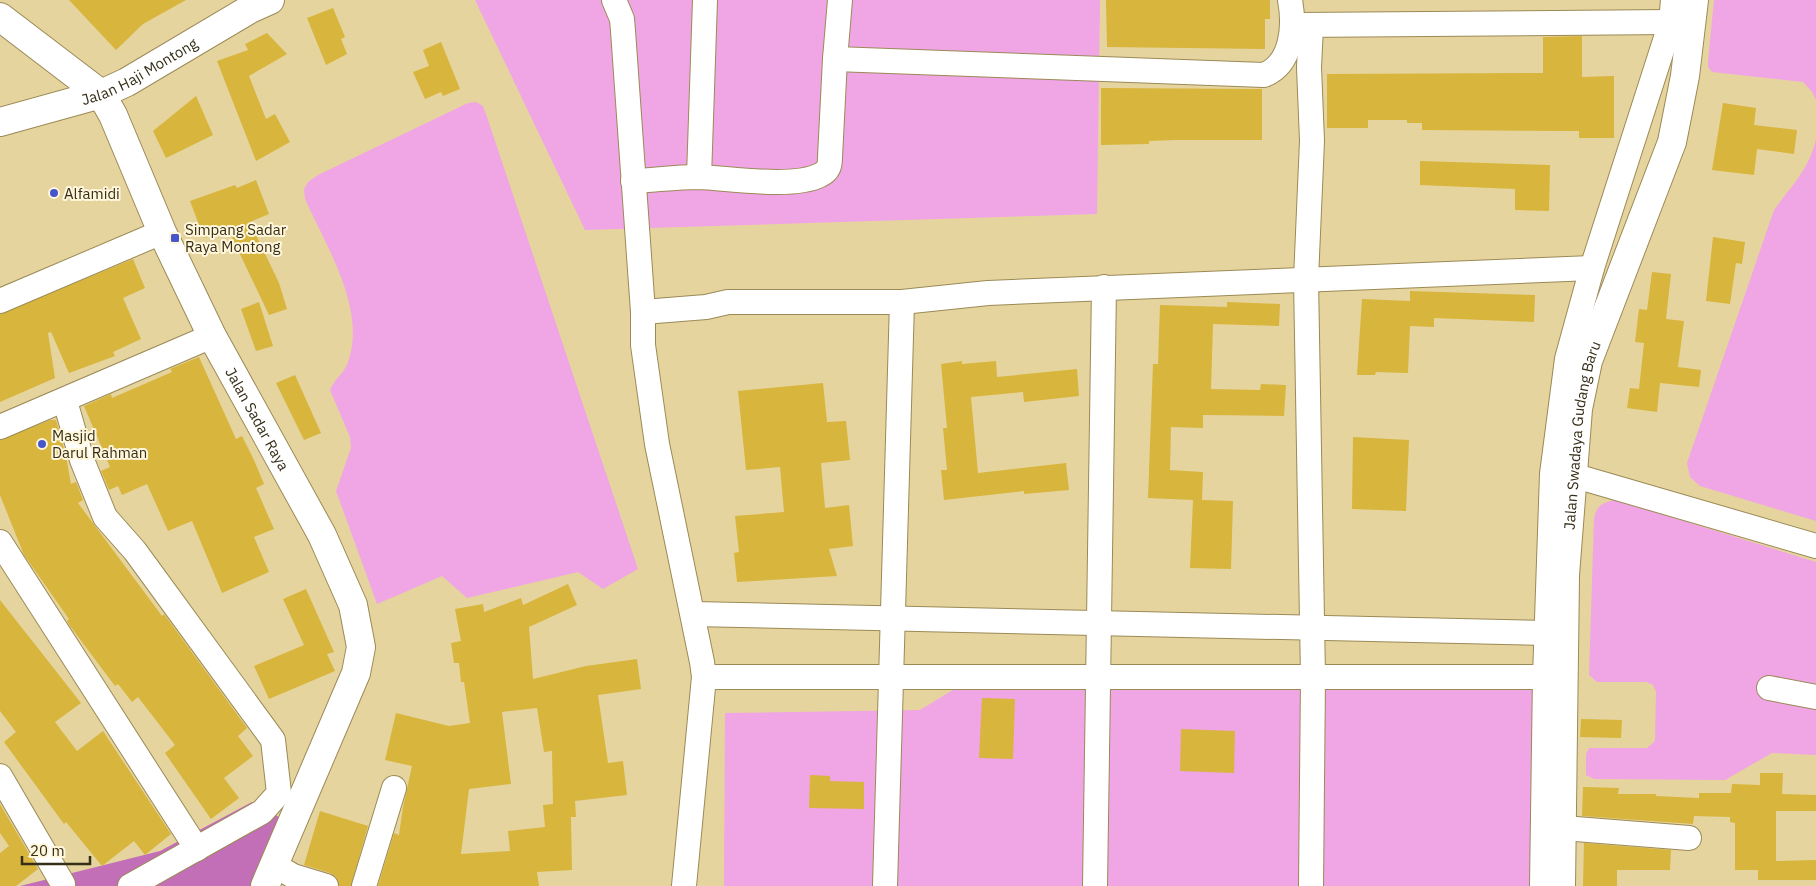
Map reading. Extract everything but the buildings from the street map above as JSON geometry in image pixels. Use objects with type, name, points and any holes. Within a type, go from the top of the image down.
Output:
[{"type":"street","name":"Jalan Haji Montong","points":[[0,122],[101,94],[127,82],[250,9],[270,0]]},
{"type":"street","points":[[614,0],[622,18],[624,31],[643,312],[643,345],[657,444],[701,646],[704,677],[684,886]]},
{"type":"street","points":[[699,178],[705,0]]},
{"type":"street","points":[[633,181],[699,178],[751,182],[808,180],[826,171],[829,168],[830,156],[834,59],[840,0]]},
{"type":"street","points":[[1290,0],[1301,26],[1309,67],[1312,141],[1306,279],[1312,628],[1311,886]]},
{"type":"street","name":"Jalan Swadaya Gudang Baru","points":[[1562,886],[1565,575],[1578,409],[1588,361],[1672,142],[1684,85],[1694,0]]},
{"type":"street","points":[[1301,26],[1672,11],[1592,268],[1567,359],[1552,474],[1545,677],[1542,886]]},
{"type":"street","name":"Jalan Sadar Raya","points":[[0,17],[101,94],[112,115],[162,232],[212,336],[322,535],[353,605],[361,647],[356,673],[311,783],[269,875],[293,876],[326,886]]},
{"type":"street","points":[[834,59],[1264,75],[1275,71],[1283,62],[1288,48],[1301,26]]},
{"type":"street","points":[[0,302],[162,232]]},
{"type":"street","points":[[643,312],[706,307],[728,302],[902,302],[988,293],[1104,287],[1592,268]]},
{"type":"street","points":[[1094,886],[1104,287]]},
{"type":"street","points":[[885,886],[902,302]]},
{"type":"street","points":[[0,427],[65,401],[212,336]]},
{"type":"street","points":[[65,401],[82,460],[105,517],[135,551],[273,740],[280,792]]},
{"type":"street","points":[[1572,475],[1816,546]]},
{"type":"street","points":[[0,542],[197,849]]},
{"type":"street","points":[[693,614],[1547,633]]},
{"type":"street","points":[[704,677],[1545,677]]},
{"type":"street","points":[[1769,688],[1816,697]]},
{"type":"street","points":[[0,776],[63,885]]},
{"type":"street","points":[[130,886],[262,812],[280,792],[311,783]]},
{"type":"street","points":[[364,886],[394,788]]},
{"type":"street","points":[[1563,828],[1689,838]]},
{"type":"shaded area","points":[[475,0],[1100,0],[1097,214],[585,230]]},
{"type":"shaded area","points":[[1714,0],[1816,0],[1816,100],[1803,82],[1712,72],[1708,67],[1708,61]]},
{"type":"shaded area","points":[[476,102],[483,106],[487,117],[638,569],[603,589],[578,572],[467,598],[442,576],[377,604],[336,491],[351,448],[350,437],[330,390],[348,362],[352,342],[352,321],[342,278],[305,199],[304,189],[308,182],[318,175],[468,103]]},
{"type":"shaded area","points":[[1816,139],[1816,521],[1700,486],[1690,477],[1687,463],[1774,210],[1809,160]]},
{"type":"shaded area","points":[[1616,500],[1816,562],[1816,755],[1772,753],[1725,780],[1594,779],[1586,775],[1586,754],[1589,748],[1647,748],[1655,741],[1656,692],[1653,685],[1646,682],[1597,682],[1589,675],[1594,518],[1601,505]]},
{"type":"shaded area","points":[[961,685],[1538,688],[1547,886],[724,886],[725,713],[920,710]]},
{"type":"shaded area","points":[[252,802],[286,821],[263,886],[20,886],[160,851]]},
{"type":"place","name":"Alfamidi","points":[[54,193]]},
{"type":"place","name":"Simpang Sadar Raya Montong","points":[[175,238]]},
{"type":"place","name":"Masjid Darul Rahman","points":[[42,444]]}]
